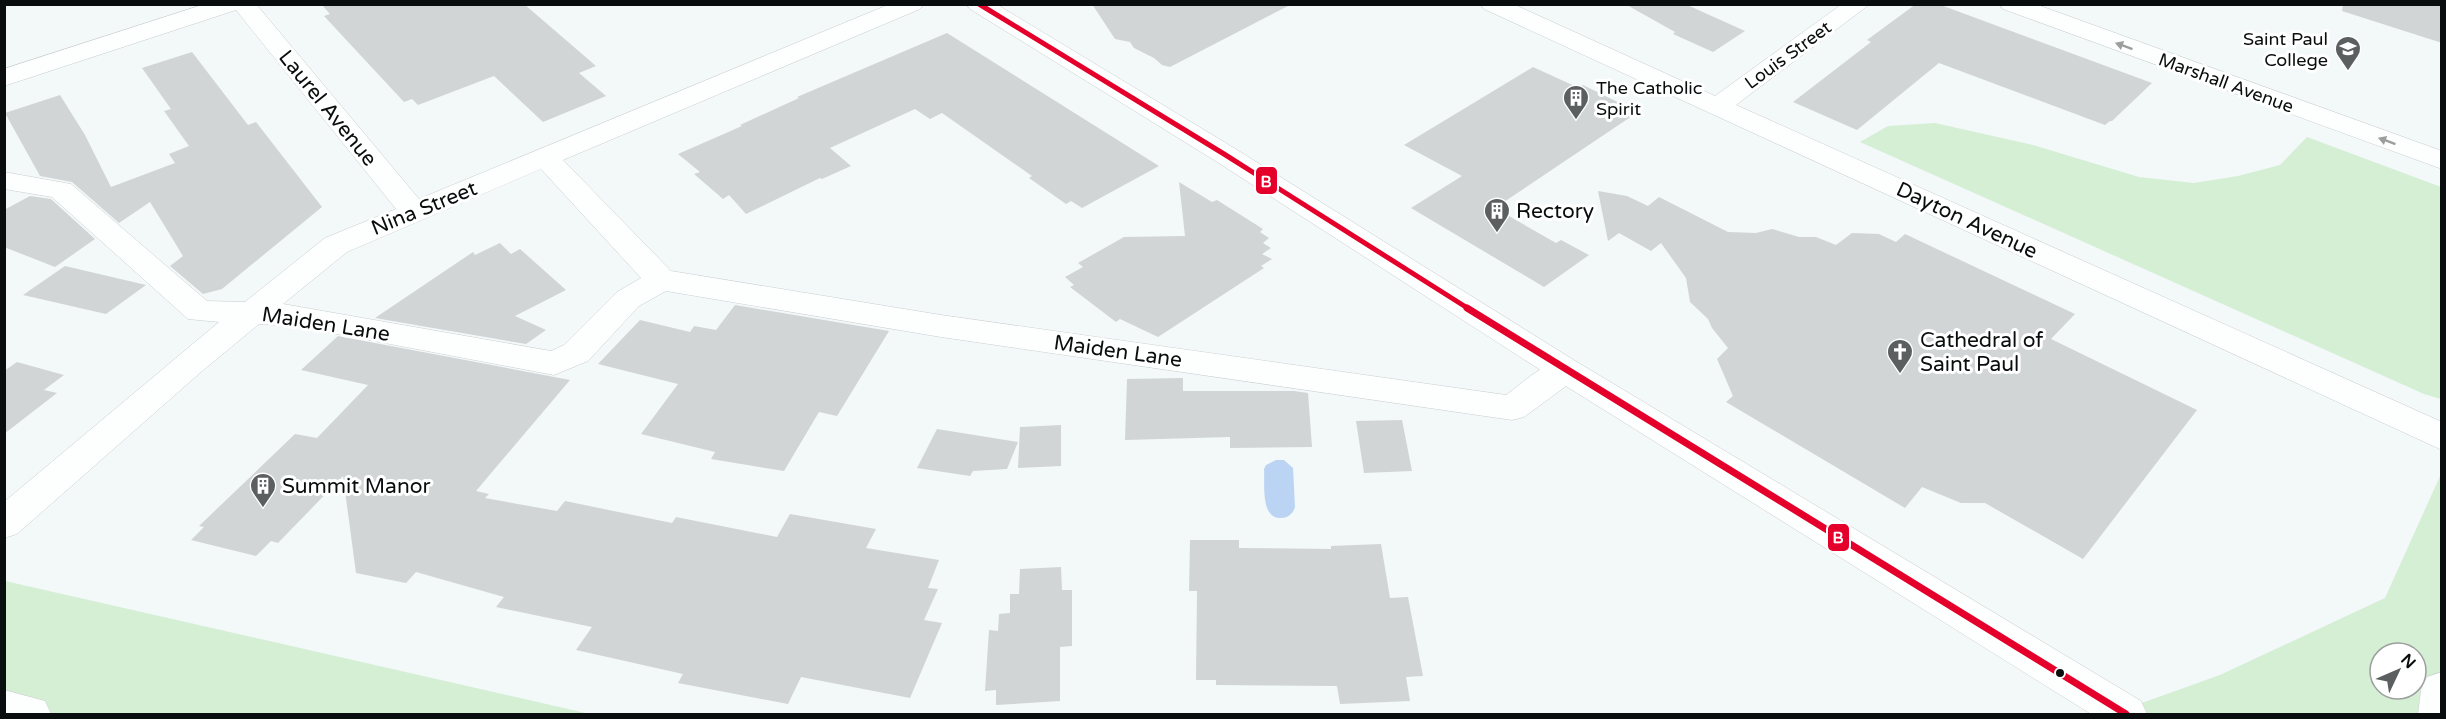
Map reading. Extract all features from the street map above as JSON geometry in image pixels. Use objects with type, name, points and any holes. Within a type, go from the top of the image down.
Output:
[{"type":"street","points":[[4,78],[231,4]]},
{"type":"street","name":"Laurel Avenue","points":[[243,4],[414,212]]},
{"type":"street","name":"Nina Street","points":[[4,524],[336,244],[912,4]]},
{"type":"street","points":[[978,4],[1224,154],[1565,370],[2126,714]]},
{"type":"street","name":"Dayton Avenue","points":[[1492,4],[2442,437]]},
{"type":"street","name":"Louis Street","points":[[1718,106],[1858,4]]},
{"type":"street","name":"Marshall Avenue","points":[[2011,4],[2442,161]]},
{"type":"street","points":[[546,158],[661,280]]},
{"type":"street","name":"Maiden Lane","points":[[4,180],[61,190],[198,311],[295,315],[554,363],[576,353],[628,299],[661,280],[941,326],[1512,408],[1565,370]]},
{"type":"street","points":[[2439,714],[2442,690]]},
{"type":"street","points":[[4,708],[30,714]]},
{"type":"green space","points":[[1935,123],[2033,145],[2139,177],[2194,183],[2238,176],[2280,165],[2307,137],[2441,187],[2441,399],[2424,394],[1860,142],[1888,126]]},
{"type":"green space","points":[[2441,474],[2441,714],[2111,714],[2220,675],[2385,598]]},
{"type":"green space","points":[[5,581],[590,714],[5,714]]},
{"type":"water","points":[[1276,460],[1284,460],[1293,468],[1295,507],[1290,515],[1284,518],[1274,517],[1270,513],[1265,499],[1264,469],[1266,465]]},
{"type":"building","points":[[321,4],[524,4],[596,66],[579,73],[606,96],[543,122],[494,76],[418,105],[412,99],[404,102],[324,16],[330,14]]},
{"type":"building","points":[[1092,4],[1292,4],[1170,67],[1162,65],[1154,58],[1134,48],[1130,42],[1115,39]]},
{"type":"building","points":[[1625,4],[1685,4],[1745,31],[1713,52],[1673,34],[1675,32]]},
{"type":"building","points":[[1916,4],[1938,4],[2152,83],[2105,125],[1939,63],[1857,130],[1793,102],[1871,42],[1867,40]]},
{"type":"building","points":[[2343,4],[2442,4],[2442,43],[2342,11]]},
{"type":"building","points":[[947,33],[1159,166],[1082,208],[1071,201],[1066,204],[1029,178],[1032,176],[942,113],[930,119],[915,109],[830,148],[851,166],[820,178],[746,214],[729,195],[723,199],[694,174],[700,172],[678,154],[742,126],[740,125],[799,98],[797,97]]},
{"type":"building","points":[[192,52],[248,125],[256,122],[322,207],[222,289],[203,294],[170,266],[183,256],[150,202],[119,223],[72,182],[40,176],[5,113],[60,95],[85,135],[111,187],[175,163],[169,154],[189,146],[164,111],[171,109],[142,68]]},
{"type":"building","points":[[1533,67],[1579,88],[1583,85],[1638,112],[1495,208],[1556,243],[1561,240],[1589,255],[1544,287],[1411,208],[1462,176],[1404,145]]},
{"type":"building","points":[[1179,182],[1212,202],[1217,200],[1263,229],[1260,232],[1269,238],[1263,243],[1271,248],[1262,254],[1272,259],[1261,266],[1264,268],[1158,337],[1120,319],[1116,322],[1070,287],[1074,285],[1065,277],[1083,267],[1078,263],[1124,237],[1185,236]]},
{"type":"building","name":"Cathedral of Saint Paul","points":[[1598,191],[1627,196],[1648,206],[1659,197],[1728,232],[1756,233],[1772,229],[1799,237],[1816,237],[1836,245],[1852,233],[1879,234],[1896,242],[1905,234],[2075,314],[2051,339],[2197,410],[2083,559],[1985,503],[1961,503],[1922,487],[1905,508],[1726,402],[1733,396],[1717,359],[1728,348],[1712,328],[1708,319],[1690,302],[1686,278],[1661,243],[1651,251],[1619,233],[1608,241]]},
{"type":"building","points":[[30,196],[51,199],[95,239],[55,267],[4,247],[4,210]]},
{"type":"building","points":[[500,243],[511,254],[520,249],[566,290],[515,316],[546,330],[526,344],[375,318],[473,252],[475,255]]},
{"type":"building","points":[[65,266],[146,285],[106,314],[23,295]]},
{"type":"building","points":[[735,305],[889,331],[837,416],[819,412],[784,471],[711,459],[715,452],[641,434],[678,384],[598,364],[640,320],[690,332],[694,326],[716,330]]},
{"type":"building","points":[[338,336],[570,380],[476,491],[489,494],[485,498],[557,511],[565,501],[672,523],[676,517],[777,537],[790,514],[876,529],[866,548],[939,560],[928,588],[938,589],[924,620],[942,623],[910,698],[801,677],[788,704],[678,683],[683,674],[576,650],[592,627],[496,607],[504,597],[416,572],[406,583],[356,573],[343,476],[278,543],[271,541],[256,556],[191,540],[204,527],[199,526],[295,434],[317,438],[368,385],[301,370]]},
{"type":"building","points":[[17,362],[64,375],[44,390],[57,393],[4,434],[4,371]]},
{"type":"building","points":[[1183,378],[1183,391],[1308,393],[1312,447],[1230,448],[1230,437],[1125,440],[1127,379]]},
{"type":"building","points":[[1402,420],[1412,471],[1364,473],[1356,421]]},
{"type":"building","points":[[1061,425],[1061,466],[1018,468],[1020,427]]},
{"type":"building","points":[[937,429],[1018,442],[1007,469],[973,471],[970,476],[917,468]]},
{"type":"building","points":[[1190,540],[1239,540],[1239,548],[1331,549],[1331,546],[1381,544],[1390,598],[1408,597],[1423,676],[1406,677],[1410,701],[1340,704],[1337,686],[1216,685],[1216,680],[1196,680],[1197,591],[1189,591]]},
{"type":"building","points":[[1061,567],[1062,590],[1072,590],[1072,646],[1060,647],[1060,701],[996,705],[996,690],[985,691],[989,630],[998,631],[999,614],[1010,613],[1010,594],[1019,594],[1020,569]]},
{"type":"transit line","name":"B","points":[[979,4],[1224,154],[1565,370],[2126,714]]},
{"type":"place","name":"Saint Paul College","points":[[2348,72]]},
{"type":"place","name":"The Catholic Spirit","points":[[1576,121]]},
{"type":"place","name":"Rectory","points":[[1497,234]]},
{"type":"place","name":"Cathedral of Saint Paul","points":[[1900,375]]},
{"type":"place","name":"Summit Manor","points":[[263,509]]}]
